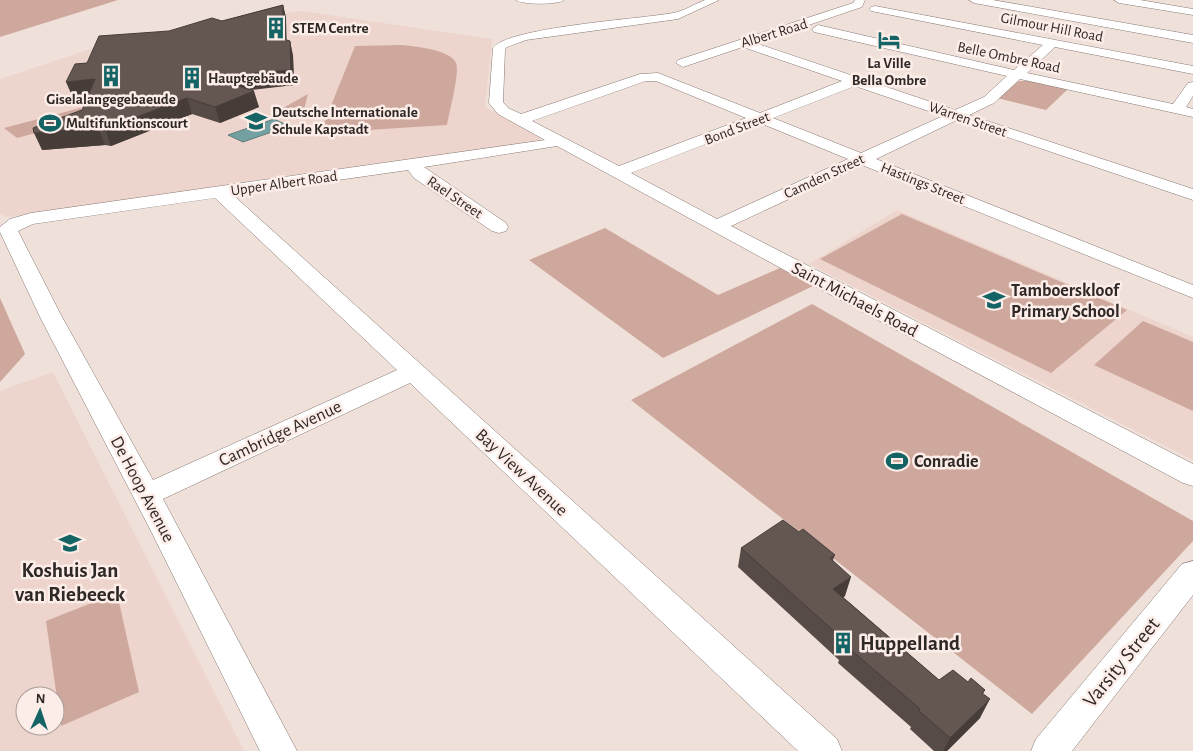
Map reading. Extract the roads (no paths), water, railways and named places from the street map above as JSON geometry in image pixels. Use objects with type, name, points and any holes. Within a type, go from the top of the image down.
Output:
[{"type":"street","points":[[522,0],[559,0]]},
{"type":"street","name":"Saint Michaels Road","points":[[714,0],[678,16],[524,37],[504,44],[499,48],[496,103],[503,111],[558,141],[1193,476]]},
{"type":"street","name":"Albert Road","points":[[683,63],[858,6],[860,0]]},
{"type":"street","points":[[974,0],[1193,39]]},
{"type":"street","points":[[1014,36],[1057,0]]},
{"type":"street","points":[[1119,0],[1193,12]]},
{"type":"street","name":"Gilmour Hill Road","points":[[875,9],[1193,70]]},
{"type":"street","name":"Belle Ombre Road","points":[[818,29],[1018,76],[1193,113]]},
{"type":"street","name":"Camden Street","points":[[717,226],[989,100],[1018,76],[1052,43]]},
{"type":"street","name":"Warren Street","points":[[742,44],[1193,195]]},
{"type":"street","name":"Hastings Street","points":[[519,120],[645,77],[661,77],[1193,292]]},
{"type":"street","name":"Bond Street","points":[[618,173],[855,81]]},
{"type":"street","points":[[1177,109],[1193,86]]},
{"type":"street","name":"Upper Albert Road","points":[[10,227],[17,223],[31,220],[413,165],[544,145],[558,141]]},
{"type":"street","name":"Rael Street","points":[[413,165],[420,174],[499,227]]},
{"type":"street","name":"Bay View Avenue","points":[[220,193],[824,751]]},
{"type":"street","name":"De Hoop Avenue","points":[[10,227],[8,232],[51,318],[146,495],[279,751]]},
{"type":"street","name":"Cambridge Avenue","points":[[146,495],[413,372]]},
{"type":"street","name":"Varsity Street","points":[[1049,751],[1193,573]]},
{"type":"water","points":[[274,119],[289,126],[243,142],[228,135]]},
{"type":"place","name":"STEM Centre","points":[[276,28]]},
{"type":"place","name":"La Ville Bella Ombre","points":[[889,40]]},
{"type":"place","name":"Giselalangegebaeude","points":[[111,76]]},
{"type":"place","name":"Hauptgebäude","points":[[192,78]]},
{"type":"place","name":"Deutsche Internationale Schule Kapstadt","points":[[256,121]]},
{"type":"place","name":"Multifunktionscourt","points":[[50,123]]},
{"type":"place","name":"Tamboerskloof Primary School","points":[[994,300]]},
{"type":"place","name":"Conradie","points":[[897,461]]},
{"type":"place","name":"Koshuis Jan van Riebeeck","points":[[70,543]]},
{"type":"place","name":"Huppelland","points":[[843,643]]}]
